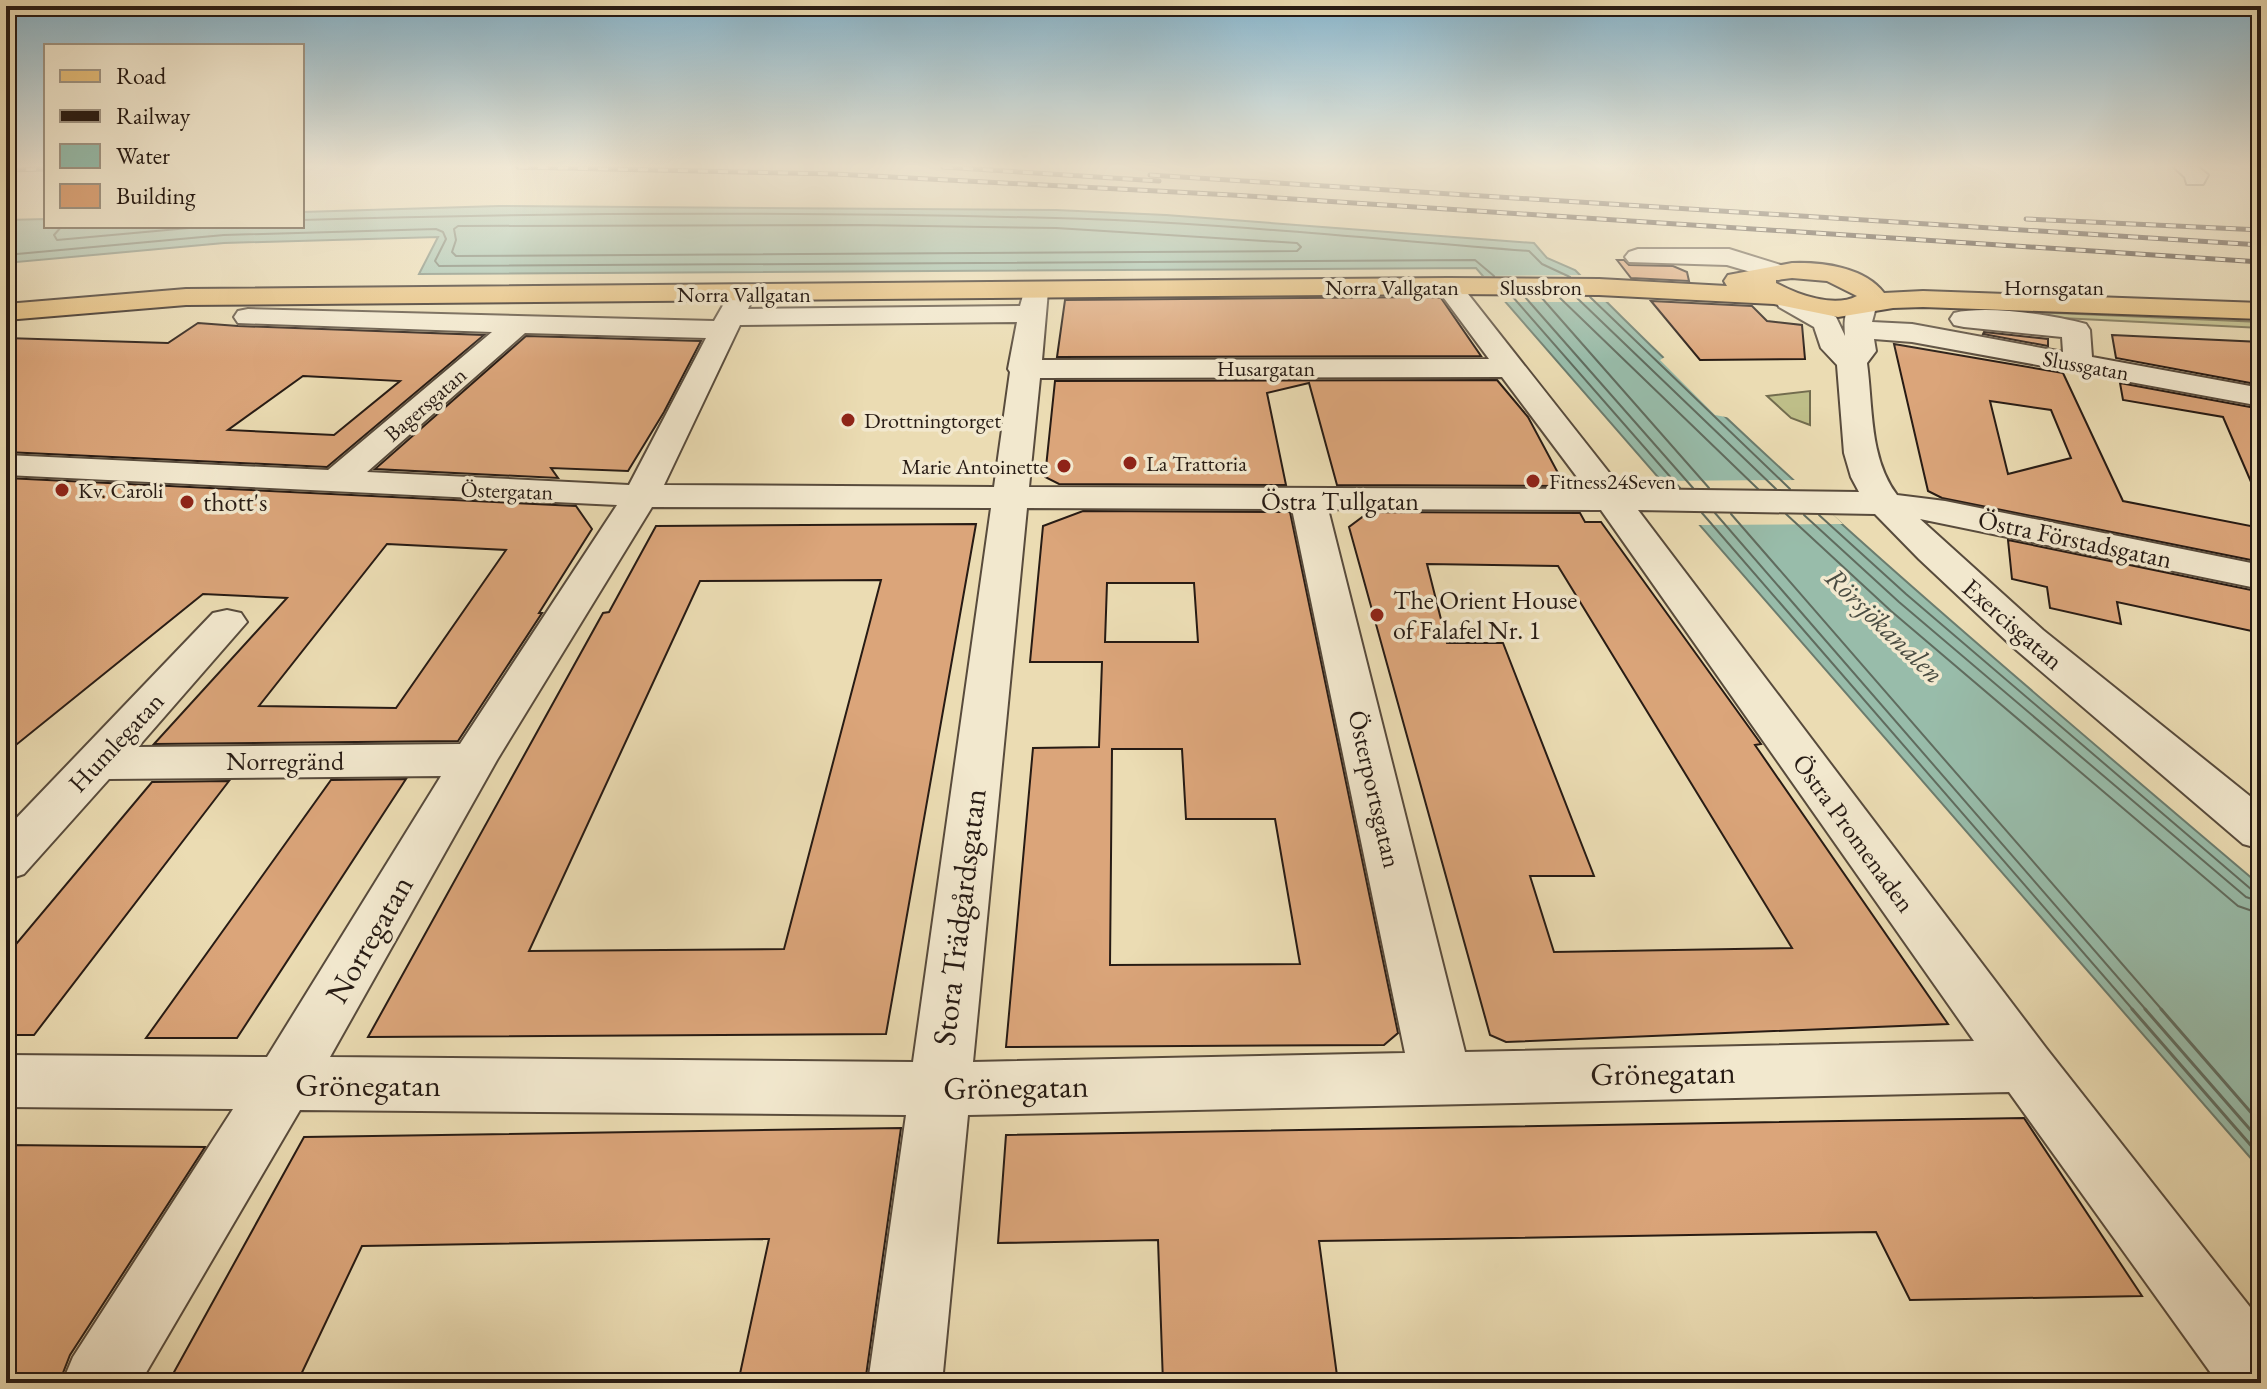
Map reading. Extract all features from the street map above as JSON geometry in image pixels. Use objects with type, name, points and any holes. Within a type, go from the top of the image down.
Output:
[{"type":"main road","name":"Hornsgatan","points":[[1599,287],[1777,287],[1815,272],[1848,279],[1907,284],[2261,288]]},
{"type":"main road","points":[[1848,279],[1871,294],[1860,326]]},
{"type":"main road","name":"Norra Vallgatan","points":[[1033,302],[1483,286]]},
{"type":"main road","name":"Slussbron","points":[[1483,286],[1599,287]]},
{"type":"main road","name":"Hornsgatan","points":[[1777,287],[1860,326],[1938,299],[2261,311]]},
{"type":"main road","points":[[2037,287],[2261,298]]},
{"type":"main road","name":"Norra Vallgatan","points":[[6,312],[186,297],[731,314]]},
{"type":"street","name":"Exercisgatan","points":[[1638,257],[1734,255],[1826,323],[1836,348],[1860,326]]},
{"type":"street","name":"Östra Promenaden","points":[[1448,286],[1612,502],[2025,1066],[2261,1380]]},
{"type":"street","name":"Norra Vallgatan","points":[[248,317],[517,325],[1033,302]]},
{"type":"street","points":[[1008,499],[1033,302]]},
{"type":"street","points":[[641,496],[731,314]]},
{"type":"street","name":"Bagersgatan","points":[[334,483],[517,325]]},
{"type":"street","name":"Exercisgatan","points":[[1860,326],[1867,477],[1888,504],[1924,544],[1990,605],[2261,831]]},
{"type":"street","name":"Slussgatan","points":[[1860,326],[2261,397]]},
{"type":"street","name":"Husargatan","points":[[1023,369],[1509,368]]},
{"type":"street","name":"Östergatan","points":[[6,465],[641,496],[1008,499]]},
{"type":"street","name":"Norregatan","points":[[99,1383],[283,1084],[474,760],[641,496]]},
{"type":"street","name":"Östra Tullgatan","points":[[1008,499],[1818,500],[1888,504]]},
{"type":"street","name":"Stora Trädgårdsgatan","points":[[905,1383],[1008,499]]},
{"type":"street","name":"Österportsgatan","points":[[1308,501],[1441,1078]]},
{"type":"street","name":"Östra Förstadsgatan","points":[[1888,504],[1945,512],[2261,577]]},
{"type":"street","name":"Humlegatan","points":[[6,861],[227,622]]},
{"type":"street","name":"Norregränd","points":[[97,763],[474,760]]},
{"type":"street","name":"Grönegatan","points":[[6,1081],[939,1089],[2025,1066]]},
{"type":"green space","points":[[2033,312],[2261,322],[2261,328],[2041,317]]},
{"type":"green space","points":[[1810,391],[1810,425],[1791,418],[1767,396]]},
{"type":"water","name":"Rörsjökanalen","points":[[6,232],[1387,232],[1534,243],[1547,258],[1575,270],[1740,431],[1911,586],[2261,886],[2261,1170],[1476,268],[419,274],[438,237],[224,243],[6,263]]},
{"type":"pier","points":[[1585,275],[1609,302],[1500,302],[1477,276]]},
{"type":"pier","points":[[1668,355],[1731,418],[1715,415],[1660,360]]},
{"type":"pier","points":[[1796,480],[1843,524],[1697,525],[1658,481]]},
{"type":"building","points":[[1617,260],[1624,260],[1629,265],[1673,266],[1687,272],[1689,281],[1631,278]]},
{"type":"building","points":[[1441,298],[1481,356],[1057,357],[1065,300]]},
{"type":"building","points":[[1651,301],[1752,306],[1767,321],[1802,325],[1805,359],[1700,360]]},
{"type":"building","points":[[198,323],[484,335],[327,467],[6,452],[6,338],[168,343]],"holes":[[[303,376],[400,381],[334,435],[228,430]]]},
{"type":"building","points":[[1983,334],[2048,339],[2048,346]]},
{"type":"building","points":[[2112,335],[2261,342],[2261,385],[2116,358]]},
{"type":"building","points":[[526,336],[701,341],[664,412],[628,471],[551,468],[558,478],[375,469]]},
{"type":"building","points":[[1894,344],[2063,373],[2123,501],[2261,528],[2261,562],[1942,498],[1928,491]],"holes":[[[1990,401],[2051,410],[2071,458],[2008,474]]]},
{"type":"building","points":[[1497,380],[1528,417],[1565,486],[1337,485],[1309,383],[1267,393],[1286,485],[1059,484],[1045,477],[1055,381]]},
{"type":"building","points":[[2120,383],[2261,409],[2261,505],[2223,417],[2123,400]]},
{"type":"building","points":[[6,478],[576,506],[592,529],[539,613],[542,613],[458,741],[154,744],[287,598],[203,594],[6,753]],"holes":[[[387,544],[506,550],[396,708],[259,706]]]},
{"type":"building","points":[[1083,511],[1290,512],[1398,1033],[1384,1045],[1006,1047],[1033,748],[1099,747],[1102,662],[1030,662],[1043,526]],"holes":[[[1107,583],[1194,583],[1198,642],[1105,642]],[[1112,749],[1182,749],[1186,819],[1275,819],[1300,964],[1110,965]]]},
{"type":"building","points":[[1369,512],[1580,513],[1585,522],[1601,522],[1761,744],[1755,745],[1948,1024],[1506,1042],[1490,1035],[1349,527]],"holes":[[[1427,564],[1558,566],[1792,948],[1554,952],[1530,876],[1594,876],[1503,643],[1447,643]]]},
{"type":"building","points":[[976,524],[886,1034],[368,1037],[603,613],[609,612],[656,526]],"holes":[[[881,580],[784,949],[529,951],[700,581]]]},
{"type":"building","points":[[2008,540],[2261,592],[2261,633],[2117,602],[2121,624],[2050,608],[2047,587],[2012,579]]},
{"type":"building","points":[[406,779],[237,1038],[146,1038],[331,780]]},
{"type":"building","points":[[229,781],[34,1035],[6,1035],[6,956],[152,782]]},
{"type":"building","points":[[2024,1118],[2142,1296],[1910,1300],[1876,1232],[1319,1241],[1338,1383],[1163,1383],[1158,1240],[998,1243],[1006,1135]]},
{"type":"building","points":[[901,1128],[865,1383],[738,1383],[769,1239],[362,1246],[297,1383],[168,1383],[304,1137]]},
{"type":"building","points":[[6,1145],[205,1147],[70,1355],[59,1383],[6,1383]]},
{"type":"railway","points":[[1797,232],[2261,262]]},
{"type":"railway","points":[[2052,232],[2261,245]]},
{"type":"place","name":"Drottningtorget","points":[[848,420]]},
{"type":"place","name":"La Trattoria","points":[[1130,463]]},
{"type":"place","name":"Marie Antoinette","points":[[1064,466]]},
{"type":"place","name":"Fitness24Seven","points":[[1533,481]]},
{"type":"place","name":"Kv. Caroli","points":[[62,490]]},
{"type":"place","name":"thott's","points":[[187,502]]},
{"type":"place","name":"The Orient House of Falafel Nr. 1","points":[[1377,615]]}]
